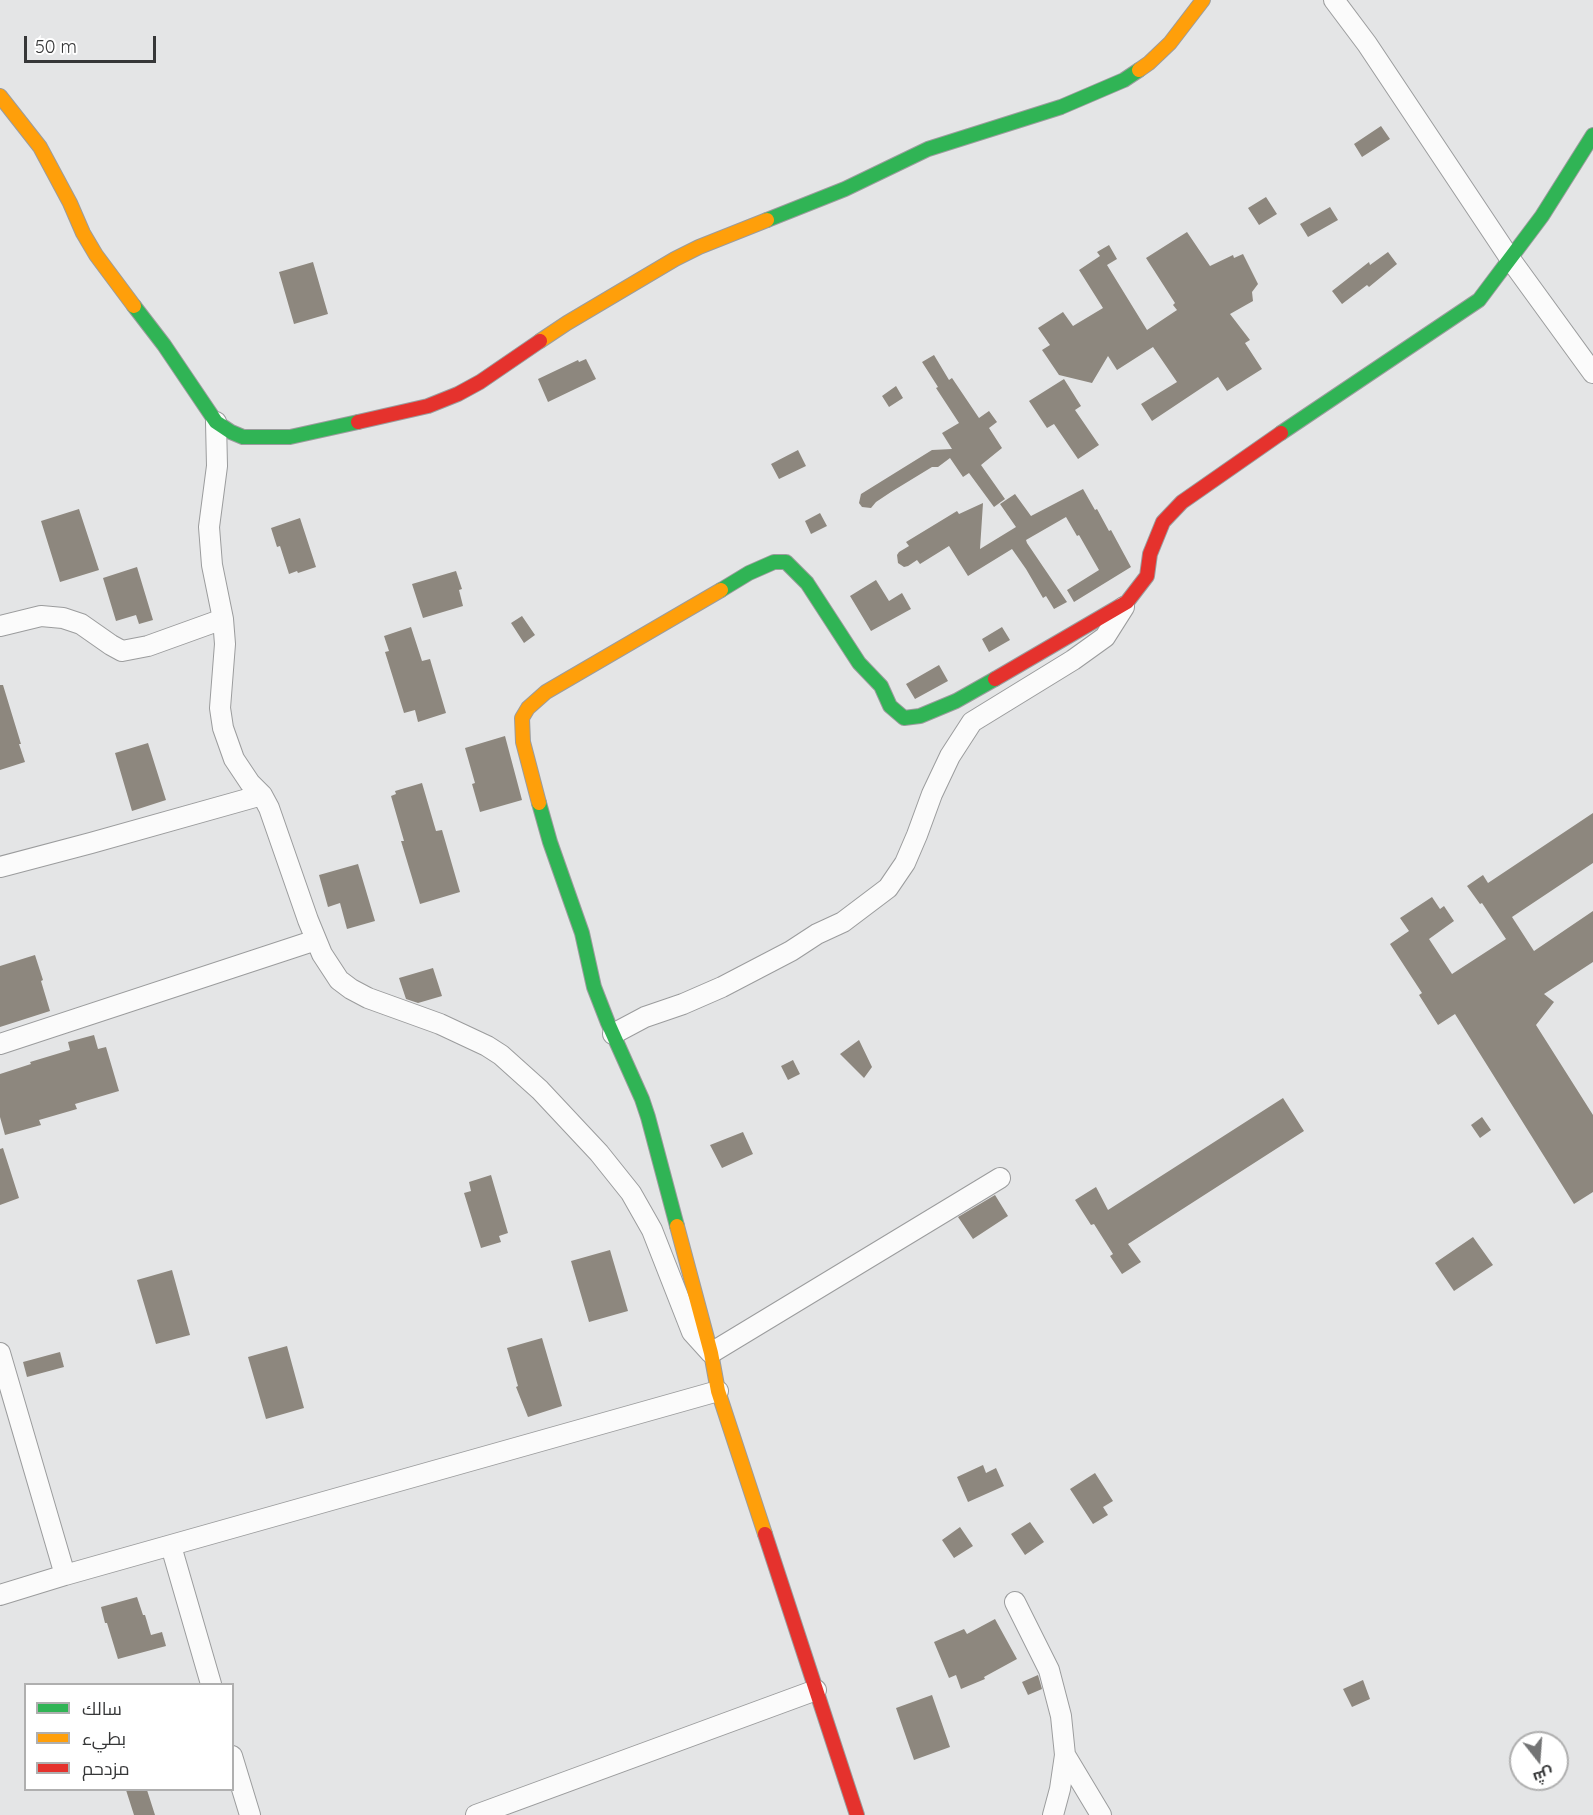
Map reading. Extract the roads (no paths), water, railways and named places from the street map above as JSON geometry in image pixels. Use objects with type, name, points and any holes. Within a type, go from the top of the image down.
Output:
[{"type":"street","points":[[0,96],[40,147],[96,255],[165,345],[216,422],[231,432],[243,436],[290,437],[428,406],[458,394],[486,378],[567,323],[699,247],[845,189],[928,149],[1051,110],[1125,80],[1149,63],[1170,43],[1203,0]]},
{"type":"street","points":[[1334,0],[1367,44],[1510,260],[1593,373]]},
{"type":"street","points":[[613,1034],[645,1017],[722,987],[791,951],[817,934],[843,922],[888,888],[905,863],[932,794],[950,756],[972,722],[1073,660],[1105,637],[1147,576],[1150,554],[1163,522],[1182,502],[1479,300],[1542,216],[1593,135]]},
{"type":"street","points":[[216,422],[216,477],[209,527],[212,565],[223,619],[225,644],[220,708],[223,728],[234,759],[250,783],[262,795],[269,808],[316,940],[331,969],[339,980],[368,998],[440,1024],[487,1046],[501,1055],[552,1103],[631,1193],[652,1230],[692,1332],[711,1353]]},
{"type":"street","points":[[857,1815],[718,1391],[711,1353],[648,1117],[594,987],[582,933],[550,842],[523,742],[522,718],[528,708],[546,692],[749,573],[774,562],[786,562],[807,583],[859,663],[881,686],[890,706],[904,718],[920,716],[956,701],[1127,602]]},
{"type":"street","points":[[0,626],[41,616],[63,618],[81,624],[122,651],[147,646],[223,619]]},
{"type":"street","points":[[0,867],[102,841],[262,795]]},
{"type":"street","points":[[0,1044],[316,940]]},
{"type":"street","points":[[711,1353],[1000,1178]]},
{"type":"street","points":[[0,1353],[65,1575]]},
{"type":"street","points":[[0,1594],[718,1391]]},
{"type":"street","points":[[171,1545],[212,1683]]},
{"type":"street","points":[[1015,1602],[1048,1670],[1061,1716],[1065,1755],[1053,1815]]},
{"type":"street","points":[[476,1815],[816,1690]]},
{"type":"street","points":[[1065,1755],[1101,1815]]},
{"type":"street","points":[[234,1763],[249,1815]]}]
